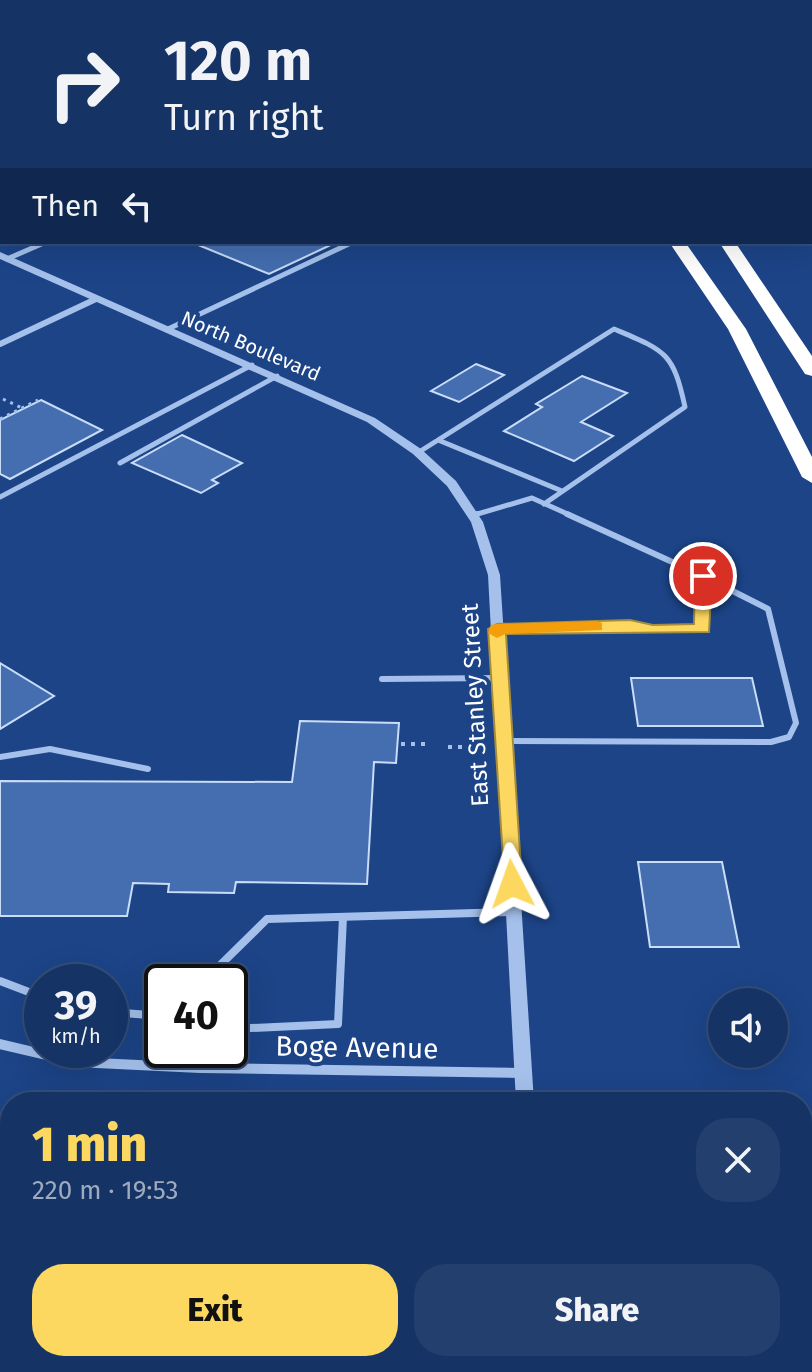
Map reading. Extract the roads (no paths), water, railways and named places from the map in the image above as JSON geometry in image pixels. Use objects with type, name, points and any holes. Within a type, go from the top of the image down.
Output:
[{"type":"highway","points":[[678,244],[737,329],[812,477]]},
{"type":"highway","points":[[728,244],[812,370]]},
{"type":"street","name":"North Boulevard","points":[[4,257],[371,420],[419,452],[445,474],[471,508]]},
{"type":"street","points":[[0,344],[96,299]]},
{"type":"street","name":"East Stanley Street","points":[[471,508],[486,538],[494,575],[525,1092]]},
{"type":"street","name":"Boge Avenue","points":[[0,1044],[76,1062],[200,1068],[524,1073]]},
{"type":"lane","points":[[4,257],[40,244]]},
{"type":"lane","points":[[168,329],[349,244]]},
{"type":"lane","points":[[419,452],[614,329],[650,344],[676,366],[685,407],[544,504]]},
{"type":"lane","points":[[0,497],[252,365]]},
{"type":"lane","points":[[120,463],[277,376]]},
{"type":"lane","points":[[438,440],[562,491]]},
{"type":"lane","points":[[471,508],[532,498],[768,609],[796,723],[789,737],[771,742],[503,741]]},
{"type":"lane","points":[[497,629],[630,625],[653,630],[703,629],[703,576]]},
{"type":"lane","points":[[382,679],[499,678]]},
{"type":"lane","points":[[0,757],[50,749],[148,769]]},
{"type":"lane","points":[[221,964],[267,919],[514,912]]},
{"type":"lane","points":[[248,1028],[338,1024],[343,917]]},
{"type":"lane","points":[[0,981],[24,990]]}]
